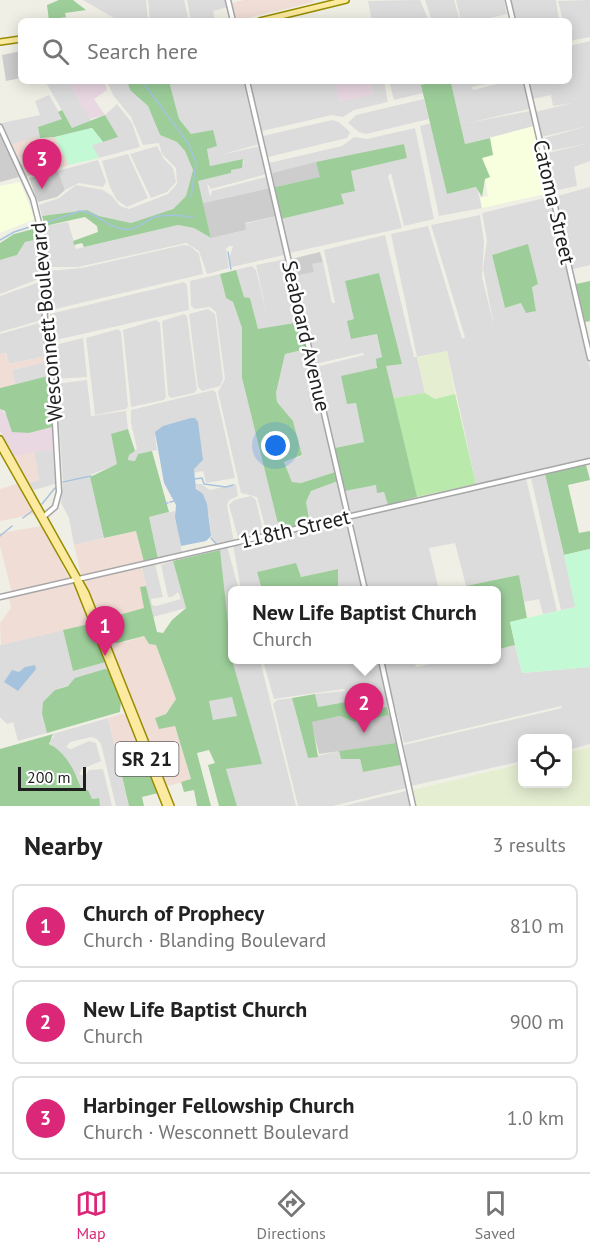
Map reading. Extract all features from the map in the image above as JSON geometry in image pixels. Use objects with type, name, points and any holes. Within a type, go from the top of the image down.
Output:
[{"type":"main road","points":[[272,18],[346,0]]},
{"type":"main road","points":[[0,42],[18,39]]},
{"type":"main road","name":"SR 21","points":[[0,439],[77,579],[166,801],[171,806]]},
{"type":"main road","name":"SR 21","points":[[0,447],[43,518]]},
{"type":"main road","name":"SR 21","points":[[77,579],[108,656],[119,674],[148,755]]},
{"type":"street","points":[[228,0],[232,18]]},
{"type":"street","points":[[508,0],[512,18]]},
{"type":"street","name":"Seaboard Avenue","points":[[248,84],[364,586]]},
{"type":"street","name":"Catoma Street","points":[[527,84],[590,358]]},
{"type":"street","name":"Wesconnett Boulevard","points":[[0,127],[35,204],[42,235],[45,321],[54,405],[59,492],[55,507],[43,518]]},
{"type":"street","name":"118th Street","points":[[0,597],[590,461]]},
{"type":"street","points":[[382,664],[413,806]]},
{"type":"shaded area","points":[[83,0],[146,0],[148,18],[114,18]]},
{"type":"shaded area","points":[[148,0],[184,0],[188,18],[150,18]]},
{"type":"shaded area","points":[[187,0],[227,0],[228,7],[213,11],[214,18],[190,18]]},
{"type":"shaded area","points":[[244,0],[313,0],[314,2],[248,18],[235,18],[232,3]]},
{"type":"shaded area","points":[[420,0],[428,18],[371,18],[368,1]]},
{"type":"shaded area","points":[[425,0],[454,0],[459,18],[431,18]]},
{"type":"shaded area","points":[[456,0],[504,0],[507,14],[490,18],[460,18]]},
{"type":"shaded area","points":[[510,0],[556,0],[559,18],[513,18]]},
{"type":"shaded area","points":[[590,0],[590,37],[572,40],[572,18],[562,18],[558,1]]},
{"type":"shaded area","points":[[590,41],[590,161],[574,167],[577,186],[553,191],[544,154],[589,143],[545,152],[541,139],[588,126],[541,137],[535,112],[572,103],[553,106],[551,95],[532,99],[529,84],[572,84],[572,45]]},
{"type":"shaded area","points":[[18,52],[18,79],[6,81],[2,55]]},
{"type":"shaded area","points":[[47,84],[70,84],[92,122],[72,128]]},
{"type":"shaded area","points":[[70,84],[105,84],[107,90],[94,99],[105,115],[90,119]]},
{"type":"shaded area","points":[[108,84],[128,84],[130,90],[148,106],[160,135],[177,142],[185,151],[193,170],[186,196],[173,209],[131,223],[99,216],[87,210],[42,216],[39,205],[59,198],[76,185],[103,190],[120,206],[129,209],[168,194],[177,184],[176,168],[162,154],[159,143],[143,145],[131,117],[113,95]]},
{"type":"shaded area","points":[[170,84],[247,84],[260,144],[220,155],[260,146],[267,174],[211,189],[207,183],[210,197],[212,191],[266,177],[270,188],[203,203],[198,181],[231,173],[231,170],[244,163],[243,159],[210,166],[207,149],[213,130],[191,135],[179,119]]},
{"type":"shaded area","points":[[251,84],[336,84],[340,101],[373,93],[371,84],[385,84],[388,102],[354,110],[343,117],[332,115],[262,131]]},
{"type":"shaded area","points":[[336,84],[371,84],[373,94],[340,102]]},
{"type":"shaded area","points":[[390,84],[426,84],[422,85],[423,93],[394,100]]},
{"type":"shaded area","points":[[451,84],[486,84],[472,87],[473,90],[497,84],[524,84],[529,109],[468,123],[530,111],[534,126],[465,144]]},
{"type":"shaded area","points":[[49,95],[63,119],[38,127],[40,138],[12,144],[2,123],[40,115],[35,101]]},
{"type":"shaded area","points":[[424,99],[429,119],[366,134],[359,132],[348,123],[356,115]]},
{"type":"shaded area","points":[[117,104],[132,123],[140,147],[99,158],[91,145],[117,137],[105,115]]},
{"type":"shaded area","points":[[332,120],[339,122],[350,132],[347,138],[268,157],[263,136]]},
{"type":"shaded area","points":[[431,123],[447,194],[477,187],[482,208],[439,216],[420,126]]},
{"type":"shaded area","points":[[534,126],[550,193],[482,208],[480,198],[488,196],[485,179],[490,177],[482,158],[493,155],[490,138]]},
{"type":"shaded area","points":[[92,128],[103,142],[92,145],[99,158],[69,165],[55,137]]},
{"type":"shaded area","points":[[415,128],[434,219],[404,226],[391,173],[388,176],[402,228],[289,253],[281,219],[343,204],[341,194],[350,171],[407,158],[404,144],[272,173],[269,163],[342,146],[354,137],[367,139]]},
{"type":"shaded area","points":[[0,135],[19,177],[0,182]]},
{"type":"shaded area","points":[[55,137],[69,165],[27,176],[21,164],[34,161],[31,155],[18,158],[12,144],[32,138]]},
{"type":"shaded area","points":[[157,146],[164,159],[173,168],[176,182],[167,192],[151,198],[130,154]]},
{"type":"shaded area","points":[[128,154],[148,198],[127,207],[117,200],[110,187],[102,161]]},
{"type":"shaded area","points":[[98,160],[106,182],[103,187],[79,183],[65,190],[58,171]]},
{"type":"shaded area","points":[[316,162],[321,177],[275,187],[272,173]]},
{"type":"shaded area","points":[[58,171],[65,190],[57,197],[38,202],[29,178]]},
{"type":"shaded area","points":[[20,182],[35,219],[0,233],[0,186]]},
{"type":"shaded area","points":[[590,187],[590,265],[573,269],[570,267],[554,197]]},
{"type":"shaded area","points":[[270,188],[277,216],[245,223],[246,230],[211,238],[203,203]]},
{"type":"shaded area","points":[[549,197],[590,368],[590,459],[476,484],[447,351],[417,357],[391,234],[428,226],[462,339],[465,337],[431,225],[480,215],[484,242],[482,277],[494,326],[483,269],[487,240],[482,213]],"holes":[[[506,251],[532,287],[536,311],[521,303],[505,308],[492,255]]]},
{"type":"shaded area","points":[[277,216],[284,255],[232,267],[229,259],[233,246],[229,246],[226,249],[229,268],[207,274],[199,251],[186,243],[78,267],[47,267],[45,226],[68,222],[76,249],[178,225],[194,228],[211,238],[246,230],[244,224]]},
{"type":"shaded area","points":[[385,235],[414,357],[417,357],[425,393],[393,398],[386,366],[402,364],[379,273],[354,319],[351,339],[377,334],[382,357],[356,403],[364,442],[335,448],[316,367],[364,355],[363,353],[315,364],[295,276],[313,272],[312,264],[323,262],[332,303],[335,303],[324,250]]},
{"type":"shaded area","points":[[39,239],[41,278],[0,294],[0,260],[17,255],[25,242]]},
{"type":"shaded area","points":[[183,245],[190,246],[199,254],[203,274],[48,309],[47,271],[82,268]]},
{"type":"shaded area","points":[[320,252],[323,262],[312,264],[314,272],[295,276],[291,259]]},
{"type":"shaded area","points":[[286,259],[301,322],[258,330],[250,298],[244,297],[236,270],[252,266],[256,270],[267,315],[256,265]]},
{"type":"shaded area","points":[[220,274],[226,298],[233,302],[242,328],[242,378],[280,532],[267,534],[257,497],[241,493],[218,392],[225,379],[216,312],[210,307],[195,309],[191,306],[190,281]]},
{"type":"shaded area","points":[[184,282],[187,285],[189,310],[51,341],[50,314]]},
{"type":"shaded area","points":[[37,283],[41,285],[42,320],[0,332],[0,296]]},
{"type":"shaded area","points":[[208,309],[215,314],[223,379],[220,386],[202,391],[198,387],[189,314]]},
{"type":"shaded area","points":[[184,314],[187,316],[197,390],[194,393],[171,398],[168,395],[162,321]]},
{"type":"shaded area","points":[[156,320],[160,323],[166,397],[164,400],[131,407],[123,330]]},
{"type":"shaded area","points":[[42,324],[46,356],[9,364],[6,353],[0,354],[0,334]]},
{"type":"shaded area","points":[[118,329],[121,332],[128,406],[126,409],[95,415],[86,338]]},
{"type":"shaded area","points":[[83,338],[87,377],[55,379],[51,346]]},
{"type":"shaded area","points":[[307,349],[335,472],[301,483],[292,482],[284,462],[302,456],[293,421],[277,402],[276,393],[285,354]]},
{"type":"shaded area","points":[[447,351],[455,394],[435,399],[425,393],[417,357]]},
{"type":"shaded area","points":[[5,353],[10,364],[46,356],[46,362],[12,370],[15,384],[0,388],[0,354]]},
{"type":"shaded area","points":[[46,362],[49,376],[15,384],[12,370]]},
{"type":"shaded area","points":[[87,380],[91,416],[126,411],[128,429],[111,435],[118,464],[82,478],[63,481],[56,384]]},
{"type":"shaded area","points":[[213,390],[216,393],[235,478],[206,483],[203,471],[193,473],[195,467],[202,462],[155,435],[157,450],[138,454],[135,461],[128,460],[129,455],[137,449],[131,423],[131,410]]},
{"type":"shaded area","points":[[0,409],[29,433],[52,427],[53,449],[14,456],[0,431]]},
{"type":"shaded area","points":[[53,449],[55,484],[34,490],[29,483],[39,480],[34,452]]},
{"type":"shaded area","points":[[34,452],[39,480],[29,483],[14,456]]},
{"type":"shaded area","points":[[545,474],[576,607],[561,610],[531,478]]},
{"type":"shaded area","points":[[90,477],[104,538],[74,545],[69,518],[61,503],[63,483]]},
{"type":"shaded area","points":[[526,478],[557,611],[543,614],[539,599],[524,602],[519,575],[466,586],[455,543],[429,548],[438,586],[366,586],[352,518]]},
{"type":"shaded area","points":[[338,481],[346,515],[310,524],[306,502],[311,491]]},
{"type":"shaded area","points":[[17,484],[35,514],[0,521],[0,489]]},
{"type":"shaded area","points":[[195,484],[201,484],[210,490],[236,484],[238,496],[229,500],[227,505],[234,542],[218,546],[211,536],[209,515]]},
{"type":"shaded area","points":[[376,485],[384,491],[388,505],[350,514],[345,491]]},
{"type":"shaded area","points":[[251,496],[256,500],[264,535],[239,541],[229,505],[234,500]]},
{"type":"shaded area","points":[[175,511],[182,554],[158,559],[149,517]]},
{"type":"shaded area","points":[[346,520],[363,586],[338,586],[337,569],[301,577],[296,564],[257,572],[261,586],[240,586],[233,545]]},
{"type":"shaded area","points":[[42,526],[69,578],[12,593],[0,546],[0,533]]},
{"type":"shaded area","points":[[137,531],[144,561],[81,575],[74,545]]},
{"type":"shaded area","points":[[227,546],[238,586],[228,586],[228,624],[219,548]]},
{"type":"shaded area","points":[[590,549],[590,667],[522,673],[510,622],[575,607],[564,555]]},
{"type":"shaded area","points":[[173,561],[186,608],[153,617],[142,568],[155,564],[163,597],[151,599],[152,605],[156,606],[181,599],[178,592],[168,597],[161,565]]},
{"type":"shaded area","points":[[141,566],[146,586],[140,588],[145,608],[115,616],[121,630],[110,634],[125,642],[145,636],[156,645],[176,699],[166,714],[155,718],[175,726],[191,780],[166,786],[84,582],[87,578]]},
{"type":"shaded area","points":[[72,582],[92,626],[89,624],[1,645],[0,623],[11,608],[9,597]]},
{"type":"shaded area","points":[[63,630],[73,671],[106,662],[109,670],[55,690],[42,715],[47,733],[18,741],[13,722],[7,724],[0,717],[0,645]]},
{"type":"shaded area","points":[[515,645],[522,673],[590,667],[590,744],[572,749],[572,734],[518,734],[518,762],[411,786],[404,745],[562,708],[561,706],[404,743],[384,664],[415,664],[416,667],[431,664],[501,664],[501,649]]},
{"type":"shaded area","points":[[233,664],[261,664],[296,806],[237,806],[226,769],[261,764]]},
{"type":"shaded area","points":[[264,664],[381,664],[390,707],[371,710],[368,698],[318,707],[315,694],[345,691],[344,689],[274,699]]},
{"type":"shaded area","points":[[232,696],[238,716],[213,721],[209,701]]},
{"type":"shaded area","points":[[292,698],[308,758],[339,751],[341,759],[360,759],[363,772],[403,765],[406,788],[333,806],[298,806],[273,704],[277,700]]},
{"type":"shaded area","points":[[121,714],[127,715],[145,760],[121,772],[108,718]]},
{"type":"shaded area","points":[[392,714],[398,743],[319,754],[311,722],[340,716],[354,722]]},
{"type":"shaded area","points":[[108,718],[129,806],[116,806],[101,744],[97,739],[91,737],[70,742],[66,747],[71,749],[89,741],[96,743],[101,761],[82,769],[79,774],[85,776],[89,770],[103,769],[112,806],[100,806],[98,798],[92,799],[82,792],[78,778],[48,741],[54,737],[53,734]]},
{"type":"shaded area","points":[[590,747],[590,806],[416,806],[413,790],[518,765],[518,788],[572,788],[572,752]]},
{"type":"shaded area","points":[[406,791],[412,806],[343,806]]},
{"type":"green space","points":[[59,0],[73,0],[86,10],[65,13],[66,18],[49,18],[47,5]]},
{"type":"green space","points":[[128,84],[170,84],[179,119],[191,134],[213,130],[217,146],[207,149],[210,166],[243,159],[242,168],[198,181],[211,238],[194,228],[178,225],[84,247],[82,243],[74,245],[73,241],[98,232],[97,226],[85,217],[45,226],[42,216],[87,210],[99,216],[131,223],[173,209],[186,196],[193,170],[185,151],[177,142],[160,135],[148,106],[130,90]]},
{"type":"green space","points":[[451,84],[465,144],[490,138],[493,155],[482,158],[490,177],[485,179],[482,197],[476,187],[447,194],[421,85]]},
{"type":"green space","points":[[62,110],[72,128],[105,115],[118,137],[103,142],[92,128],[55,137],[40,138],[38,127],[62,119],[58,112]]},
{"type":"green space","points":[[404,144],[407,158],[351,171],[355,191],[341,194],[344,204],[281,219],[275,187],[320,177],[316,162]]},
{"type":"green space","points":[[37,228],[39,239],[25,242],[17,255],[0,260],[0,243],[14,234]]},
{"type":"green space","points":[[528,244],[538,284],[532,287],[536,311],[526,313],[521,303],[505,308],[492,255]]},
{"type":"green space","points":[[236,270],[244,297],[250,298],[258,329],[301,322],[307,349],[285,354],[276,393],[277,402],[293,421],[302,455],[284,462],[292,482],[301,483],[335,472],[338,481],[311,491],[306,502],[310,524],[280,532],[242,378],[242,328],[233,302],[226,298],[220,274]]},
{"type":"green space","points":[[379,273],[402,364],[386,366],[417,497],[388,505],[384,492],[377,493],[376,485],[345,491],[335,448],[364,442],[356,403],[347,404],[341,376],[377,368],[376,359],[382,357],[377,334],[351,339],[347,321],[354,319],[345,281]]},
{"type":"green space","points":[[590,281],[590,321],[585,322],[576,284]]},
{"type":"green space","points":[[48,376],[52,427],[29,433],[12,432],[5,411],[0,409],[0,388]]},
{"type":"green space","points":[[425,393],[435,399],[455,394],[476,484],[416,497],[393,398]]},
{"type":"green space","points":[[128,429],[135,451],[129,455],[128,460],[135,461],[138,454],[152,451],[169,512],[149,517],[158,559],[144,562],[136,531],[104,538],[90,477],[117,464],[111,434]]},
{"type":"green space","points":[[586,465],[590,480],[568,485],[579,533],[590,531],[590,549],[564,555],[545,474]]},
{"type":"green space","points":[[220,550],[228,623],[228,664],[233,664],[262,764],[226,769],[237,806],[219,806],[208,765],[215,763],[209,750],[197,753],[211,806],[197,806],[194,790],[184,792],[181,782],[191,779],[175,726],[159,729],[155,718],[166,714],[176,699],[156,645],[149,644],[144,636],[117,643],[113,642],[110,634],[121,630],[115,616],[144,608],[140,587],[146,586],[157,632],[163,633],[172,620],[186,608],[173,561]],"holes":[[[232,697],[237,716],[213,720],[209,701]]]},
{"type":"green space","points":[[296,563],[301,577],[338,569],[338,586],[261,586],[257,572]]},
{"type":"green space","points":[[519,575],[527,618],[510,622],[515,645],[501,649],[501,586],[466,586]]},
{"type":"green space","points":[[89,624],[106,662],[73,671],[63,630]]},
{"type":"green space","points":[[105,669],[109,670],[121,701],[120,712],[47,733],[42,714],[43,702],[55,690],[68,686],[75,678]]},
{"type":"green space","points":[[315,694],[318,707],[368,698],[371,710],[387,707],[389,715],[354,722],[340,716],[312,722],[318,757],[308,758],[292,698]]},
{"type":"green space","points":[[53,734],[49,744],[66,758],[82,791],[88,790],[92,799],[99,798],[100,806],[0,806],[0,749]]},
{"type":"green space","points":[[396,743],[401,765],[363,772],[360,759],[341,759],[339,751]]},
{"type":"green space","points":[[145,760],[158,793],[142,797],[144,806],[129,806],[121,772]]},
{"type":"water","points":[[195,418],[198,422],[203,460],[194,469],[196,489],[203,494],[207,504],[211,536],[206,541],[181,546],[175,517],[176,505],[164,483],[155,432],[163,426]]},
{"type":"water","points":[[35,665],[36,669],[18,691],[4,682],[12,670],[19,672],[25,667]]},
{"type":"waterway","points":[[144,84],[188,143],[196,163],[191,197]]},
{"type":"waterway","points":[[45,223],[80,211],[122,229],[136,227],[160,216],[193,217]]},
{"type":"waterway","points":[[0,240],[14,232],[36,225]]},
{"type":"waterway","points":[[228,252],[231,269]]},
{"type":"waterway","points":[[63,482],[91,476]]},
{"type":"waterway","points":[[194,479],[202,478],[204,484],[226,487],[233,485]]},
{"type":"waterway","points":[[42,504],[55,488]]},
{"type":"waterway","points":[[170,502],[175,501]]},
{"type":"waterway","points":[[23,518],[32,511]]},
{"type":"waterway","points":[[0,536],[12,526]]},
{"type":"waterway","points":[[211,538],[217,545]]},
{"type":"place","name":"Harbinger Fellowship Church","points":[[42,189]]},
{"type":"place","name":"Church of Prophecy","points":[[105,656]]},
{"type":"place","name":"New Life Baptist Church","points":[[364,733]]}]
